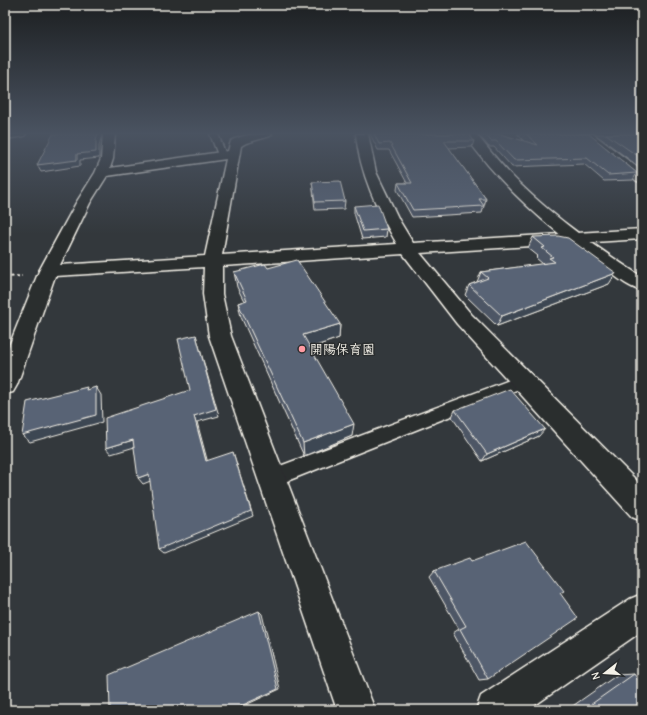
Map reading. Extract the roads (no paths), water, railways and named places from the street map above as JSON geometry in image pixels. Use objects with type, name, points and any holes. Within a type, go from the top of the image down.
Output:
[{"type":"street","points":[[5,385],[48,271],[83,203],[104,167]]},
{"type":"street","points":[[102,173],[141,167]]},
{"type":"street","points":[[226,167],[212,287],[214,309],[220,336],[356,710]]},
{"type":"street","points":[[368,167],[391,220],[408,249],[464,319],[642,507]]},
{"type":"street","points":[[497,167],[522,194],[575,238],[601,258],[642,285]]},
{"type":"street","points":[[628,167],[642,178]]},
{"type":"street","points":[[48,271],[214,262],[642,234]]},
{"type":"street","points":[[495,710],[642,611]]},
{"type":"lane","points":[[272,478],[523,381]]},
{"type":"place","name":"開陽保育園","points":[[302,349]]}]
